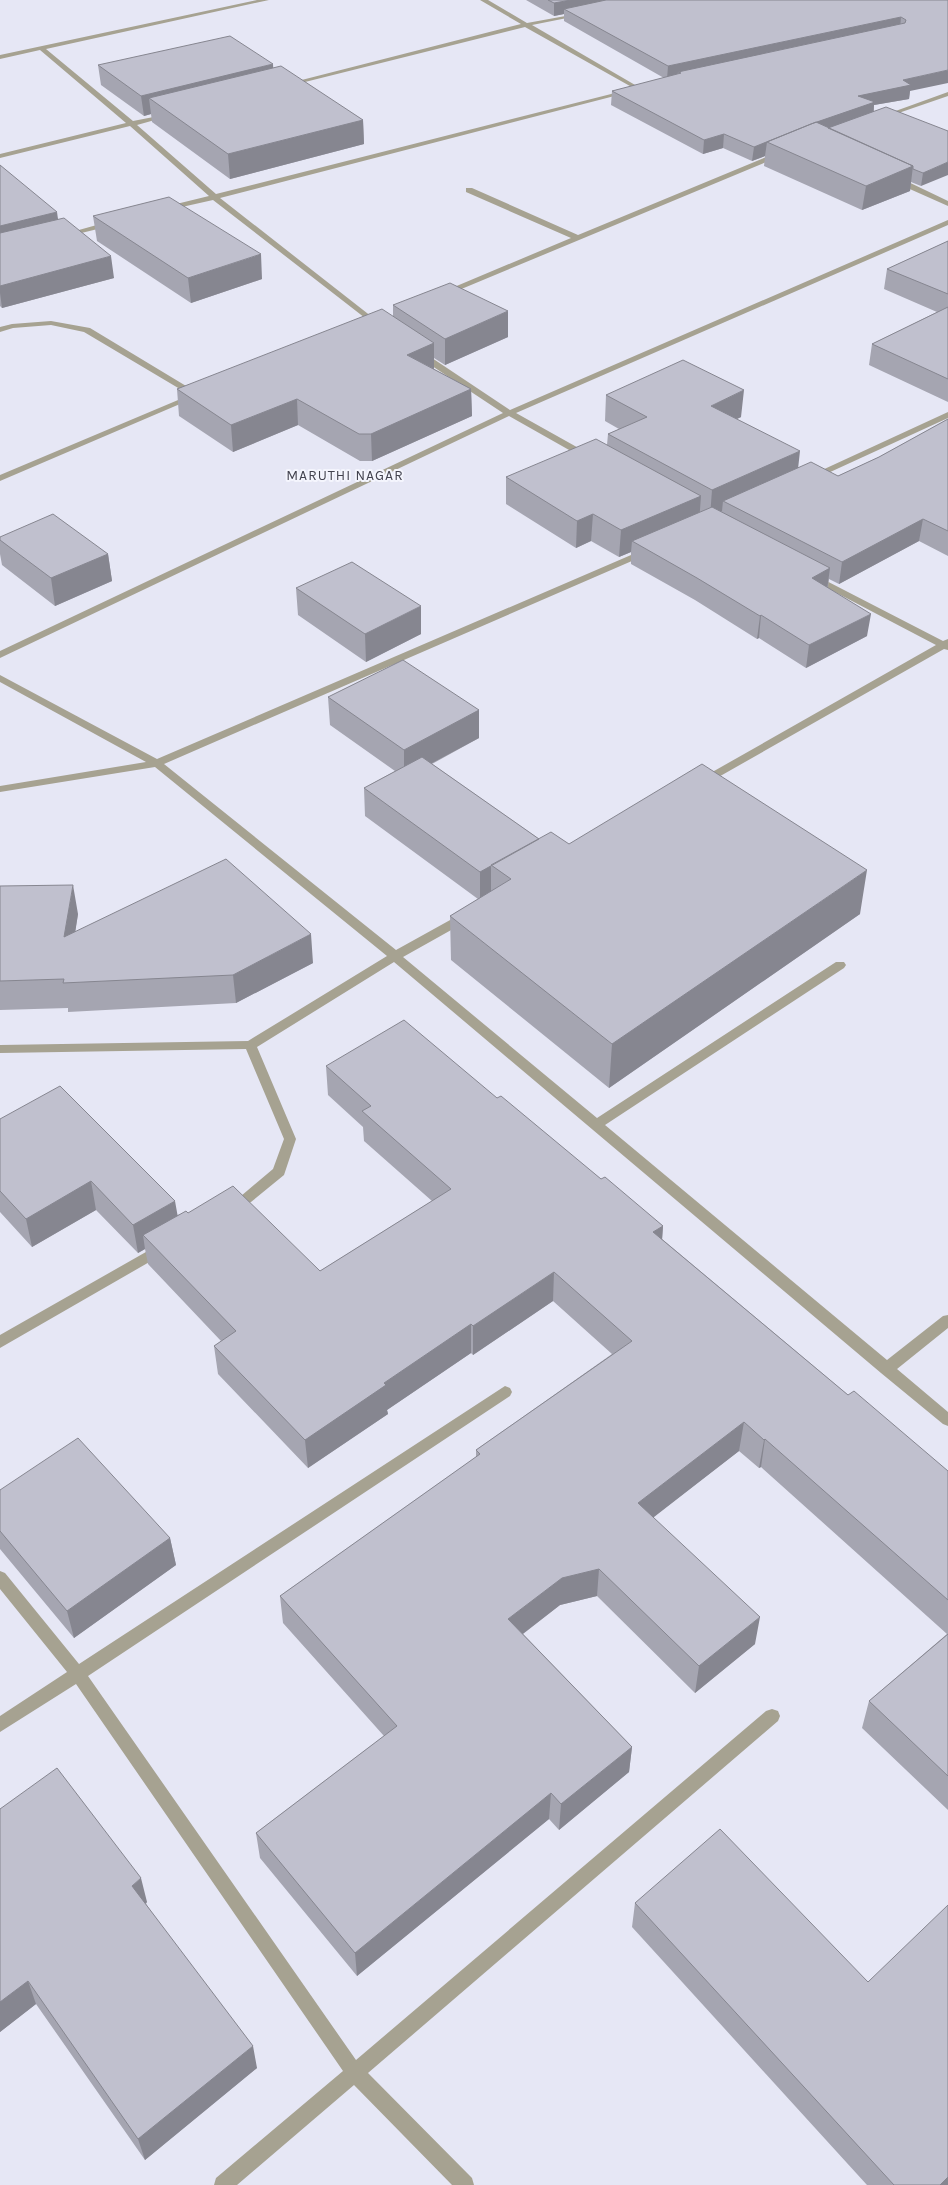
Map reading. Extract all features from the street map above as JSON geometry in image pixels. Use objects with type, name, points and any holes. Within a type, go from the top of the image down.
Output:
[{"type":"street","points":[[0,57],[266,0]]},
{"type":"street","points":[[483,0],[639,89]]},
{"type":"street","points":[[286,85],[525,25],[590,12]]},
{"type":"street","points":[[41,48],[132,124],[214,197],[388,333]]},
{"type":"street","points":[[158,212],[648,87]]},
{"type":"street","points":[[876,119],[948,94]]},
{"type":"street","points":[[0,156],[171,114]]},
{"type":"street","points":[[435,296],[786,152]]},
{"type":"street","points":[[885,175],[948,204]]},
{"type":"street","points":[[469,190],[578,238]]},
{"type":"street","points":[[56,238],[121,221]]},
{"type":"street","points":[[0,655],[509,413],[948,222]]},
{"type":"street","points":[[363,326],[381,318]]},
{"type":"street","points":[[0,330],[12,326],[51,323],[87,330],[197,395]]},
{"type":"street","points":[[412,349],[509,413],[596,461]]},
{"type":"street","points":[[0,478],[206,391]]},
{"type":"street","points":[[798,483],[948,415]]},
{"type":"street","points":[[0,790],[157,763],[656,547]]},
{"type":"street","points":[[805,572],[947,644]]},
{"type":"street","points":[[695,786],[947,644]]},
{"type":"street","points":[[0,678],[157,763],[395,956],[948,1420]]},
{"type":"street","points":[[0,1049],[250,1045],[395,956],[472,912]]},
{"type":"street","points":[[596,1125],[840,965]]},
{"type":"street","points":[[221,1214],[246,1199],[278,1172],[290,1139],[250,1045]]},
{"type":"street","points":[[0,1342],[170,1243]]},
{"type":"street","points":[[886,1369],[948,1320]]},
{"type":"street","points":[[0,1725],[505,1392]]},
{"type":"street","points":[[0,1578],[77,1673],[354,2072],[465,2185]]},
{"type":"street","points":[[223,2185],[772,1716]]},
{"type":"building","points":[[548,0],[571,0],[554,3]]},
{"type":"building","points":[[606,0],[948,0],[948,70],[903,80],[911,85],[858,96],[875,102],[811,124],[754,147],[724,134],[704,140],[612,91],[681,73],[678,72],[905,23],[906,20],[901,17],[668,66],[564,9]]},
{"type":"building","points":[[230,36],[273,64],[141,96],[98,65]]},
{"type":"building","points":[[281,66],[363,120],[228,154],[149,98]]},
{"type":"building","points":[[886,107],[948,131],[948,162],[923,173],[913,169],[913,166],[828,128]]},
{"type":"building","points":[[816,122],[913,166],[866,186],[767,142]]},
{"type":"building","points":[[0,165],[57,212],[0,226]]},
{"type":"building","points":[[169,197],[261,254],[188,278],[93,216]]},
{"type":"building","points":[[64,218],[111,256],[0,286],[0,233]]},
{"type":"building","points":[[948,241],[948,294],[887,269]]},
{"type":"building","points":[[450,283],[508,311],[445,339],[393,305]]},
{"type":"building","points":[[948,307],[948,379],[872,344]]},
{"type":"building","points":[[382,309],[434,343],[407,355],[471,389],[371,434],[359,434],[297,399],[231,425],[177,389]]},
{"type":"building","points":[[683,360],[744,390],[711,406],[800,451],[712,490],[608,434],[647,417],[606,395]]},
{"type":"building","points":[[948,419],[948,531],[923,519],[842,562],[723,501],[811,462],[838,476],[879,457]]},
{"type":"building","points":[[596,439],[701,496],[621,530],[593,514],[577,521],[506,477]]},
{"type":"building","points":[[712,507],[830,568],[812,578],[871,614],[809,645],[761,615],[632,541]]},
{"type":"building","points":[[53,514],[108,554],[51,578],[0,540],[0,537]]},
{"type":"building","points":[[352,562],[421,606],[365,634],[296,588]]},
{"type":"building","points":[[403,660],[479,710],[404,750],[328,697]]},
{"type":"building","points":[[422,757],[539,839],[480,872],[364,788]]},
{"type":"building","points":[[702,764],[867,870],[612,1044],[450,916],[511,879],[491,865],[551,832],[569,844]]},
{"type":"building","points":[[226,859],[311,934],[233,975],[63,983],[64,979],[0,981],[0,886],[73,885],[64,937]]},
{"type":"building","points":[[404,1020],[497,1098],[501,1096],[601,1179],[605,1177],[663,1226],[653,1232],[848,1395],[854,1391],[948,1471],[948,1600],[744,1422],[638,1503],[760,1617],[699,1666],[599,1569],[562,1578],[508,1619],[632,1747],[561,1804],[551,1793],[355,1953],[256,1833],[397,1726],[280,1596],[480,1454],[476,1450],[632,1341],[554,1272],[473,1326],[471,1324],[305,1440],[214,1346],[236,1331],[143,1235],[186,1211],[188,1213],[233,1186],[320,1271],[451,1189],[362,1111],[371,1106],[326,1066]]},
{"type":"building","points":[[60,1086],[175,1201],[133,1225],[91,1181],[26,1219],[0,1191],[0,1119]]},
{"type":"building","points":[[78,1438],[170,1538],[67,1611],[0,1531],[0,1490]]},
{"type":"building","points":[[948,1634],[948,1776],[869,1701]]},
{"type":"building","points":[[57,1768],[141,1878],[132,1886],[253,2046],[138,2139],[28,1981],[0,2002],[0,1809]]},
{"type":"building","points":[[720,1829],[868,1982],[948,1905],[948,2177],[940,2185],[894,2185],[635,1903]]},
{"type":"district","name":"MARUTHI NAGAR","points":[[345,475]]}]
